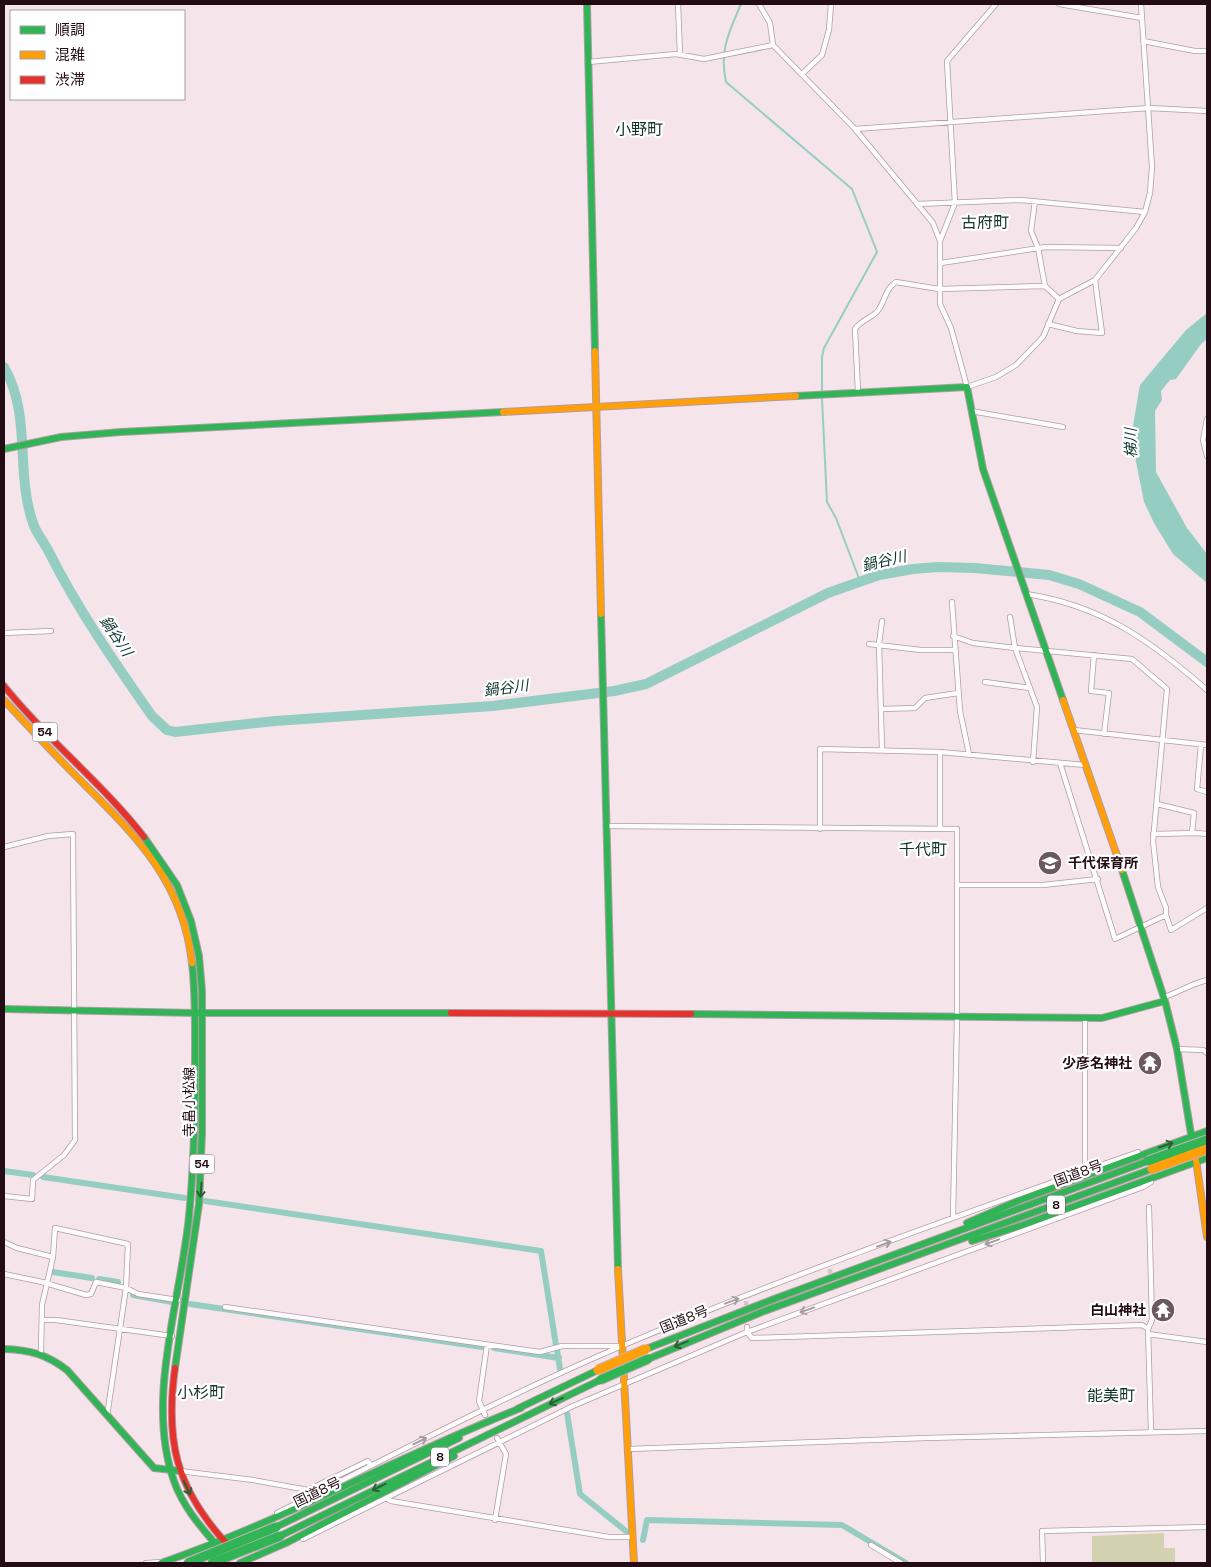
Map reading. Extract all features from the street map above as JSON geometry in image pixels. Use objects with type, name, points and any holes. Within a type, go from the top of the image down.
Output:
[{"type":"main road","points":[[587,4],[616,1239],[634,1563]]},
{"type":"main road","points":[[4,450],[61,437],[140,431],[966,387],[983,469],[1141,925],[1164,999],[1177,1049],[1196,1162],[1205,1193],[1207,1237]]},
{"type":"main road","name":"寺畠小松線","points":[[4,686],[79,769],[137,826],[165,864],[187,907],[200,950],[194,1169],[163,1414],[164,1438],[170,1470],[185,1505],[219,1542],[243,1563]]},
{"type":"main road","name":"寺畠小松線","points":[[4,700],[114,812],[145,848],[162,873],[180,909],[188,936],[199,1013],[201,1195],[170,1414],[173,1444],[180,1471],[199,1512],[233,1563]]},
{"type":"main road","points":[[4,1009],[199,1013],[1102,1018],[1164,999]]},
{"type":"main road","points":[[1149,1162],[1191,1137],[1207,1131]]},
{"type":"main road","name":"国道8号","points":[[212,1563],[501,1426],[646,1349],[774,1299],[898,1254],[939,1243],[1207,1140]]},
{"type":"main road","name":"国道8号","points":[[1149,1162],[1207,1149]]},
{"type":"main road","points":[[939,1243],[959,1235],[1023,1225],[1207,1158]]},
{"type":"main road","name":"国道8号","points":[[188,1563],[278,1532],[521,1408],[599,1375],[648,1359],[762,1312],[884,1267],[909,1262],[939,1243]]},
{"type":"main road","points":[[4,1349],[41,1352],[67,1370],[154,1468],[180,1471]]},
{"type":"main road","points":[[162,1563],[253,1529],[439,1441],[521,1408]]},
{"type":"main road","name":"8","points":[[243,1563],[408,1482],[501,1426]]},
{"type":"street","points":[[678,4],[680,55]]},
{"type":"street","points":[[759,4],[770,23],[773,45],[855,129],[933,223],[940,241],[940,304],[951,328],[966,387],[996,377],[1016,364],[1043,337],[1059,299],[1095,280],[1145,212],[1150,193],[1152,167],[1141,4]]},
{"type":"street","points":[[802,74],[822,54],[829,30],[831,4]]},
{"type":"street","points":[[940,241],[955,203],[947,61],[996,4]]},
{"type":"street","points":[[1058,4],[1142,18]]},
{"type":"street","points":[[1143,42],[1195,52],[1207,51]]},
{"type":"street","points":[[588,62],[659,55],[680,55],[704,59],[773,45]]},
{"type":"street","points":[[855,129],[1149,108],[1207,111]]},
{"type":"street","points":[[917,204],[1001,200],[1145,212]]},
{"type":"street","points":[[1035,202],[1031,231],[1038,248],[1045,286],[1059,299]]},
{"type":"street","points":[[941,263],[1038,248],[1120,248]]},
{"type":"street","points":[[1048,324],[1077,331],[1102,333],[1095,280]]},
{"type":"street","points":[[858,392],[855,329],[860,321],[878,311],[890,285],[896,282],[939,288],[1045,286]]},
{"type":"street","points":[[971,411],[1063,427]]},
{"type":"street","points":[[1207,419],[1203,440],[1207,456]]},
{"type":"street","points":[[1026,594],[1059,599],[1103,617],[1144,639],[1207,690]]},
{"type":"street","points":[[952,602],[958,693],[969,754]]},
{"type":"street","points":[[1010,617],[1015,648],[1037,707],[1034,762]]},
{"type":"street","points":[[882,621],[879,644],[882,750]]},
{"type":"street","points":[[4,633],[51,630]]},
{"type":"street","points":[[953,636],[973,643],[1132,659],[1167,689],[1154,834],[1158,888],[1172,930],[1207,908]]},
{"type":"street","points":[[869,644],[921,650],[954,650]]},
{"type":"street","points":[[1094,655],[1091,691],[1109,693],[1104,734]]},
{"type":"street","points":[[985,682],[1030,688]]},
{"type":"street","points":[[881,709],[915,708],[925,698],[958,693]]},
{"type":"street","points":[[1074,730],[1207,745]]},
{"type":"street","points":[[1201,745],[1196,789],[1207,792]]},
{"type":"street","points":[[820,829],[820,749],[940,752],[1034,762],[1085,765]]},
{"type":"street","points":[[940,752],[940,829]]},
{"type":"street","points":[[1060,763],[1115,939],[1141,925],[1166,915]]},
{"type":"street","points":[[1157,804],[1194,813],[1192,833]]},
{"type":"street","points":[[606,826],[957,829],[957,1018],[953,1218]]},
{"type":"street","points":[[4,847],[48,836],[73,834],[75,1140],[64,1155],[33,1180],[32,1199],[4,1196]]},
{"type":"street","points":[[1154,834],[1207,834]]},
{"type":"street","points":[[957,885],[1044,885],[1098,880]]},
{"type":"street","points":[[1164,999],[1177,994],[1192,984],[1207,980]]},
{"type":"street","points":[[1085,1018],[1085,1171]]},
{"type":"street","points":[[1177,1049],[1203,1050],[1207,1053]]},
{"type":"street","points":[[253,1529],[268,1517],[622,1346],[953,1218],[1141,1151],[1149,1162]]},
{"type":"street","points":[[288,1542],[296,1542],[572,1404],[747,1329],[1143,1187],[1167,1172]]},
{"type":"street","points":[[1149,1207],[1152,1320],[1148,1332],[1151,1431]]},
{"type":"street","points":[[41,1352],[46,1284],[53,1257],[55,1228],[128,1244],[126,1288],[121,1330],[107,1416]]},
{"type":"street","points":[[4,1242],[17,1248],[53,1257]]},
{"type":"street","points":[[4,1274],[16,1275],[86,1296],[91,1294],[96,1282],[126,1288],[138,1294],[178,1300]]},
{"type":"street","points":[[224,1307],[540,1352],[562,1346],[622,1346]]},
{"type":"street","points":[[42,1320],[56,1320],[172,1336]]},
{"type":"street","points":[[747,1329],[752,1338],[1142,1325],[1148,1332],[1207,1342]]},
{"type":"street","points":[[484,1413],[479,1400],[487,1345]]},
{"type":"street","points":[[567,1371],[568,1378]]},
{"type":"street","points":[[628,1449],[1151,1431],[1207,1431]]},
{"type":"street","points":[[495,1520],[506,1454],[498,1440]]},
{"type":"street","points":[[180,1471],[253,1480],[308,1490],[368,1461],[371,1466]]},
{"type":"street","points":[[386,1498],[391,1501],[495,1520],[609,1537],[633,1537]]},
{"type":"street","points":[[1043,1563],[1042,1531],[1207,1527]]},
{"type":"street","points":[[871,1545],[901,1563]]},
{"type":"street","points":[[146,1563],[162,1563]]},
{"type":"shaded area","points":[[1207,313],[1207,339],[1201,344],[1176,379],[1170,380],[1161,391],[1162,400],[1155,411],[1156,472],[1187,528],[1207,554],[1207,583],[1173,554],[1154,523],[1144,502],[1131,437],[1140,385],[1186,330]]},
{"type":"shaded area","points":[[1164,1533],[1164,1548],[1175,1548],[1175,1563],[1092,1563],[1092,1536]]},
{"type":"waterway","points":[[741,4],[726,42],[724,61],[726,82],[852,189],[877,252],[824,348],[822,357],[822,390]]},
{"type":"waterway","name":"鍋谷川","points":[[4,367],[13,385],[18,404],[25,484],[34,527],[72,595],[124,676],[152,716],[167,730],[175,732],[275,721],[493,706],[614,691],[646,684],[828,593],[879,575],[938,567],[975,568],[1049,575],[1079,584],[1140,612],[1207,662]]},
{"type":"waterway","points":[[822,399],[827,502],[836,518],[860,581]]},
{"type":"waterway","points":[[4,1171],[33,1175]]},
{"type":"waterway","points":[[43,1177],[185,1198]]},
{"type":"waterway","points":[[205,1201],[541,1251],[556,1345]]},
{"type":"waterway","points":[[53,1272],[92,1278]]},
{"type":"waterway","points":[[99,1279],[118,1282]]},
{"type":"waterway","points":[[133,1295],[172,1302]]},
{"type":"waterway","points":[[190,1304],[482,1347]]},
{"type":"waterway","points":[[494,1348],[559,1358]]},
{"type":"waterway","points":[[557,1350],[560,1369]]},
{"type":"waterway","points":[[567,1413],[580,1494],[627,1532]]},
{"type":"waterway","points":[[643,1540],[647,1520],[842,1525],[906,1563]]},
{"type":"tunnel","points":[[830,1269],[830,1279]]},
{"type":"tunnel","points":[[746,1301],[746,1310]]},
{"type":"traffic: fast","points":[[587,4],[595,351]]},
{"type":"traffic: fast","points":[[796,396],[967,387],[983,469],[1063,700]]},
{"type":"traffic: fast","points":[[4,449],[61,437],[121,432],[503,412]]},
{"type":"traffic: fast","points":[[601,614],[618,1269]]},
{"type":"traffic: fast","points":[[144,837],[177,885],[191,921],[199,956],[202,991],[202,1133],[199,1204],[175,1368]]},
{"type":"traffic: fast","points":[[1122,870],[1165,1001],[1177,1049],[1192,1140]]},
{"type":"traffic: fast","points":[[192,963],[195,1027],[192,1178],[185,1248],[168,1349],[163,1417],[166,1450],[174,1481],[182,1499],[193,1516],[218,1547]]},
{"type":"traffic: fast","points":[[691,1014],[1102,1018],[1165,1001]]},
{"type":"traffic: fast","points":[[4,1009],[195,1013],[451,1013]]},
{"type":"traffic: fast","points":[[967,1223],[1020,1200],[1207,1131]]},
{"type":"traffic: fast","points":[[1148,1161],[1207,1140]]},
{"type":"traffic: fast","points":[[972,1241],[1023,1225],[1207,1158]]},
{"type":"traffic: fast","points":[[646,1349],[774,1299],[1148,1161]]},
{"type":"traffic: fast","points":[[648,1359],[762,1312],[1152,1169]]},
{"type":"traffic: fast","points":[[4,1349],[22,1350],[37,1354],[52,1360],[67,1370],[154,1468],[180,1471]]},
{"type":"traffic: fast","points":[[600,1380],[648,1359]]},
{"type":"traffic: fast","points":[[517,1409],[598,1370]]},
{"type":"traffic: fast","points":[[280,1536],[600,1380]]},
{"type":"traffic: fast","points":[[161,1563],[297,1508],[431,1446],[521,1408]]},
{"type":"traffic: fast","points":[[276,1527],[459,1438]]},
{"type":"traffic: fast","points":[[240,1563],[288,1542],[454,1456]]},
{"type":"traffic: fast","points":[[188,1563],[276,1527]]},
{"type":"traffic: fast","points":[[212,1563],[280,1536]]},
{"type":"traffic: slow","points":[[595,351],[601,614]]},
{"type":"traffic: slow","points":[[503,412],[796,396]]},
{"type":"traffic: slow","points":[[4,700],[136,838],[152,859],[178,906],[187,933],[192,963]]},
{"type":"traffic: slow","points":[[1063,700],[1122,870]]},
{"type":"traffic: slow","points":[[1152,1169],[1207,1149]]},
{"type":"traffic: slow","points":[[1196,1160],[1207,1237]]},
{"type":"traffic: slow","points":[[618,1269],[634,1563]]},
{"type":"traffic: slow","points":[[598,1370],[646,1349]]},
{"type":"traffic: jam","points":[[4,686],[38,725],[128,817],[144,837]]},
{"type":"traffic: jam","points":[[451,1013],[691,1014]]},
{"type":"traffic: jam","points":[[175,1368],[172,1418],[178,1462],[185,1483],[196,1503],[209,1523],[226,1543]]},
{"type":"place","name":"千代保育所","points":[[1050,863]]},
{"type":"place","name":"少彦名神社","points":[[1150,1063]]},
{"type":"place","name":"白山神社","points":[[1163,1310]]},
{"type":"district","name":"小野町","points":[[639,129]]},
{"type":"district","name":"古府町","points":[[985,222]]},
{"type":"district","name":"千代町","points":[[923,849]]},
{"type":"district","name":"小杉町","points":[[201,1392]]},
{"type":"district","name":"能美町","points":[[1111,1395]]},
{"type":"water label","name":"梯川","points":[[1131,443]]}]
